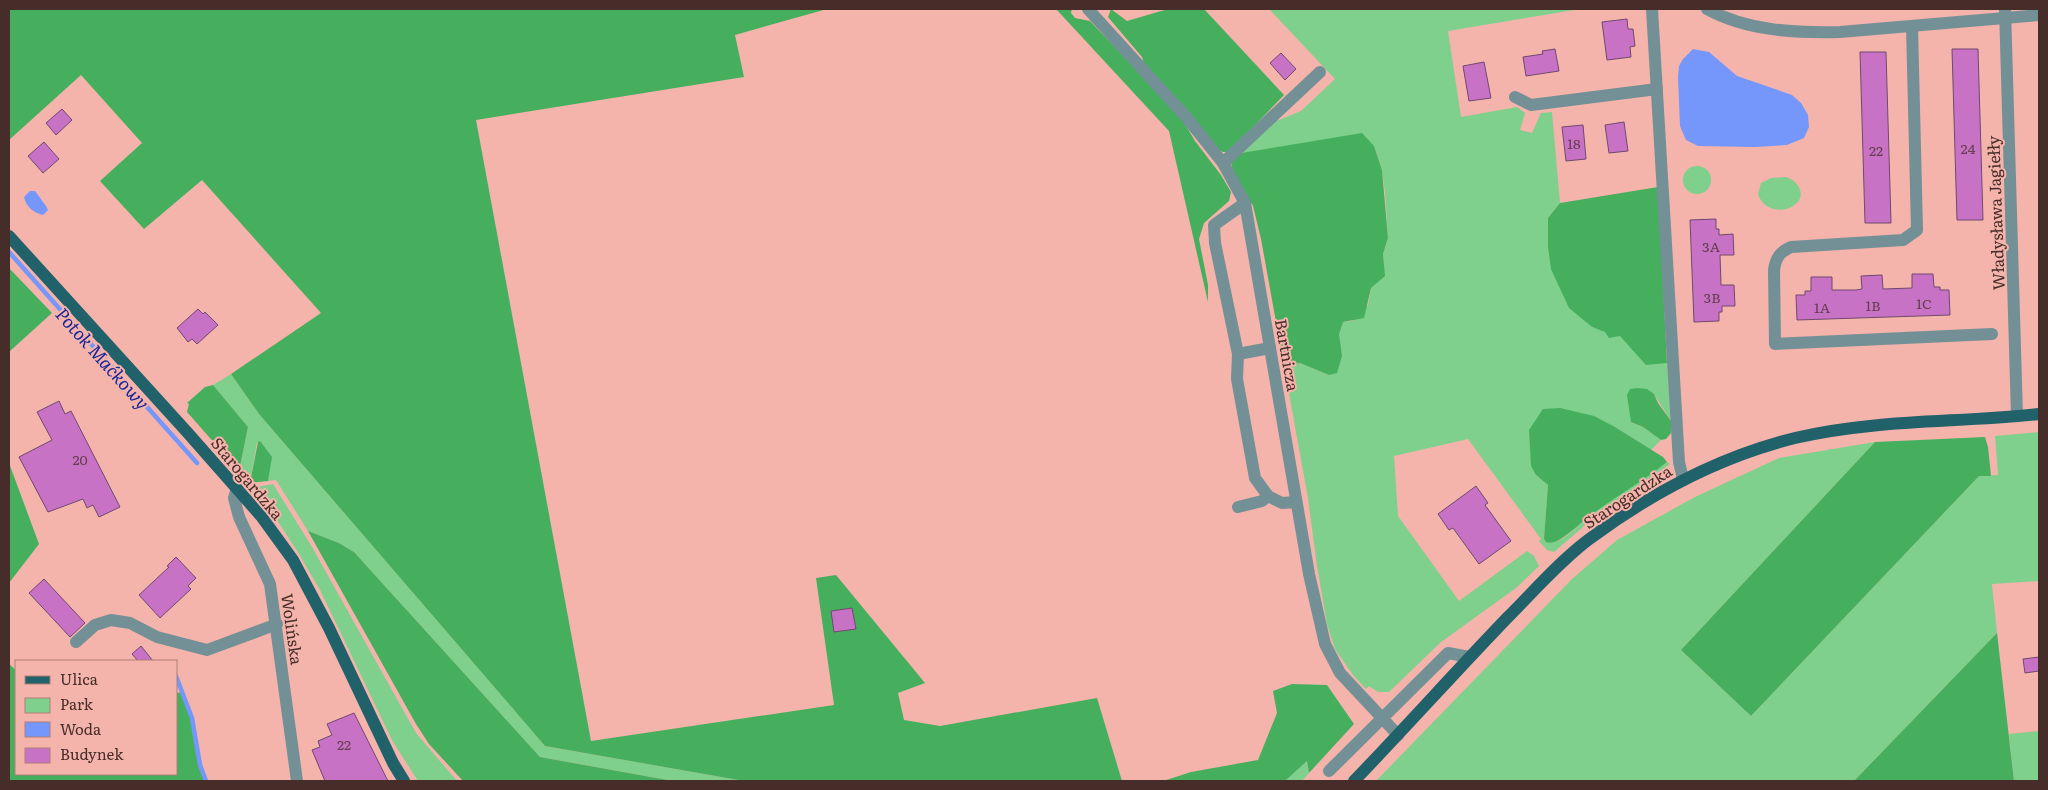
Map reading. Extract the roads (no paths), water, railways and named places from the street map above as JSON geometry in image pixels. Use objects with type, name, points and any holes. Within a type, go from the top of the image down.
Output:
[{"type":"main road","name":"Starogardzka","points":[[9,236],[237,488],[261,516],[293,560],[329,628],[393,763],[404,781]]},
{"type":"main road","name":"Starogardzka","points":[[1354,781],[1398,736],[1469,657],[1555,569],[1586,542],[1643,502],[1683,479],[1737,456],[1770,445],[1848,428],[2039,414]]},
{"type":"street","name":"Bartnicza","points":[[1088,9],[1187,118],[1223,163],[1245,203],[1309,574],[1325,644],[1340,673],[1398,736]]},
{"type":"street","points":[[1652,9],[1679,462],[1683,479]]},
{"type":"street","points":[[1707,9],[1751,26],[1790,31],[1840,32],[1912,26],[2005,14],[2039,15]]},
{"type":"street","name":"Władysława Jagiełły","points":[[2005,14],[2017,416]]},
{"type":"street","points":[[1912,26],[1917,230],[1903,240],[1791,247],[1781,252],[1775,260],[1774,270],[1775,344],[1992,334]]},
{"type":"street","points":[[1223,163],[1320,72]]},
{"type":"street","points":[[1515,97],[1531,105],[1657,90]]},
{"type":"street","points":[[1245,203],[1214,225],[1215,243],[1238,354],[1237,379],[1255,478],[1268,496],[1282,503],[1296,502]]},
{"type":"street","points":[[1238,354],[1270,348]]},
{"type":"street","name":"Wolińska","points":[[237,488],[234,498],[239,517],[270,584],[277,624],[297,781]]},
{"type":"street","points":[[1238,507],[1262,501],[1268,496]]},
{"type":"street","points":[[76,642],[96,625],[111,620],[130,623],[157,637],[207,650],[277,624]]},
{"type":"street","points":[[1329,771],[1448,653],[1469,657]]},
{"type":"water","points":[[1693,49],[1709,52],[1737,76],[1792,95],[1801,103],[1808,115],[1809,127],[1804,138],[1787,145],[1755,147],[1698,146],[1686,140],[1680,126],[1678,77],[1679,66]]},
{"type":"water","points":[[30,191],[35,191],[46,206],[48,210],[43,215],[34,211],[27,204],[24,197]]},
{"type":"waterway","name":"Potok Maćkowy","points":[[9,252],[197,463]]},
{"type":"waterway","name":"Potok Maćkowy","points":[[178,681],[192,718],[200,765],[206,781]]}]
